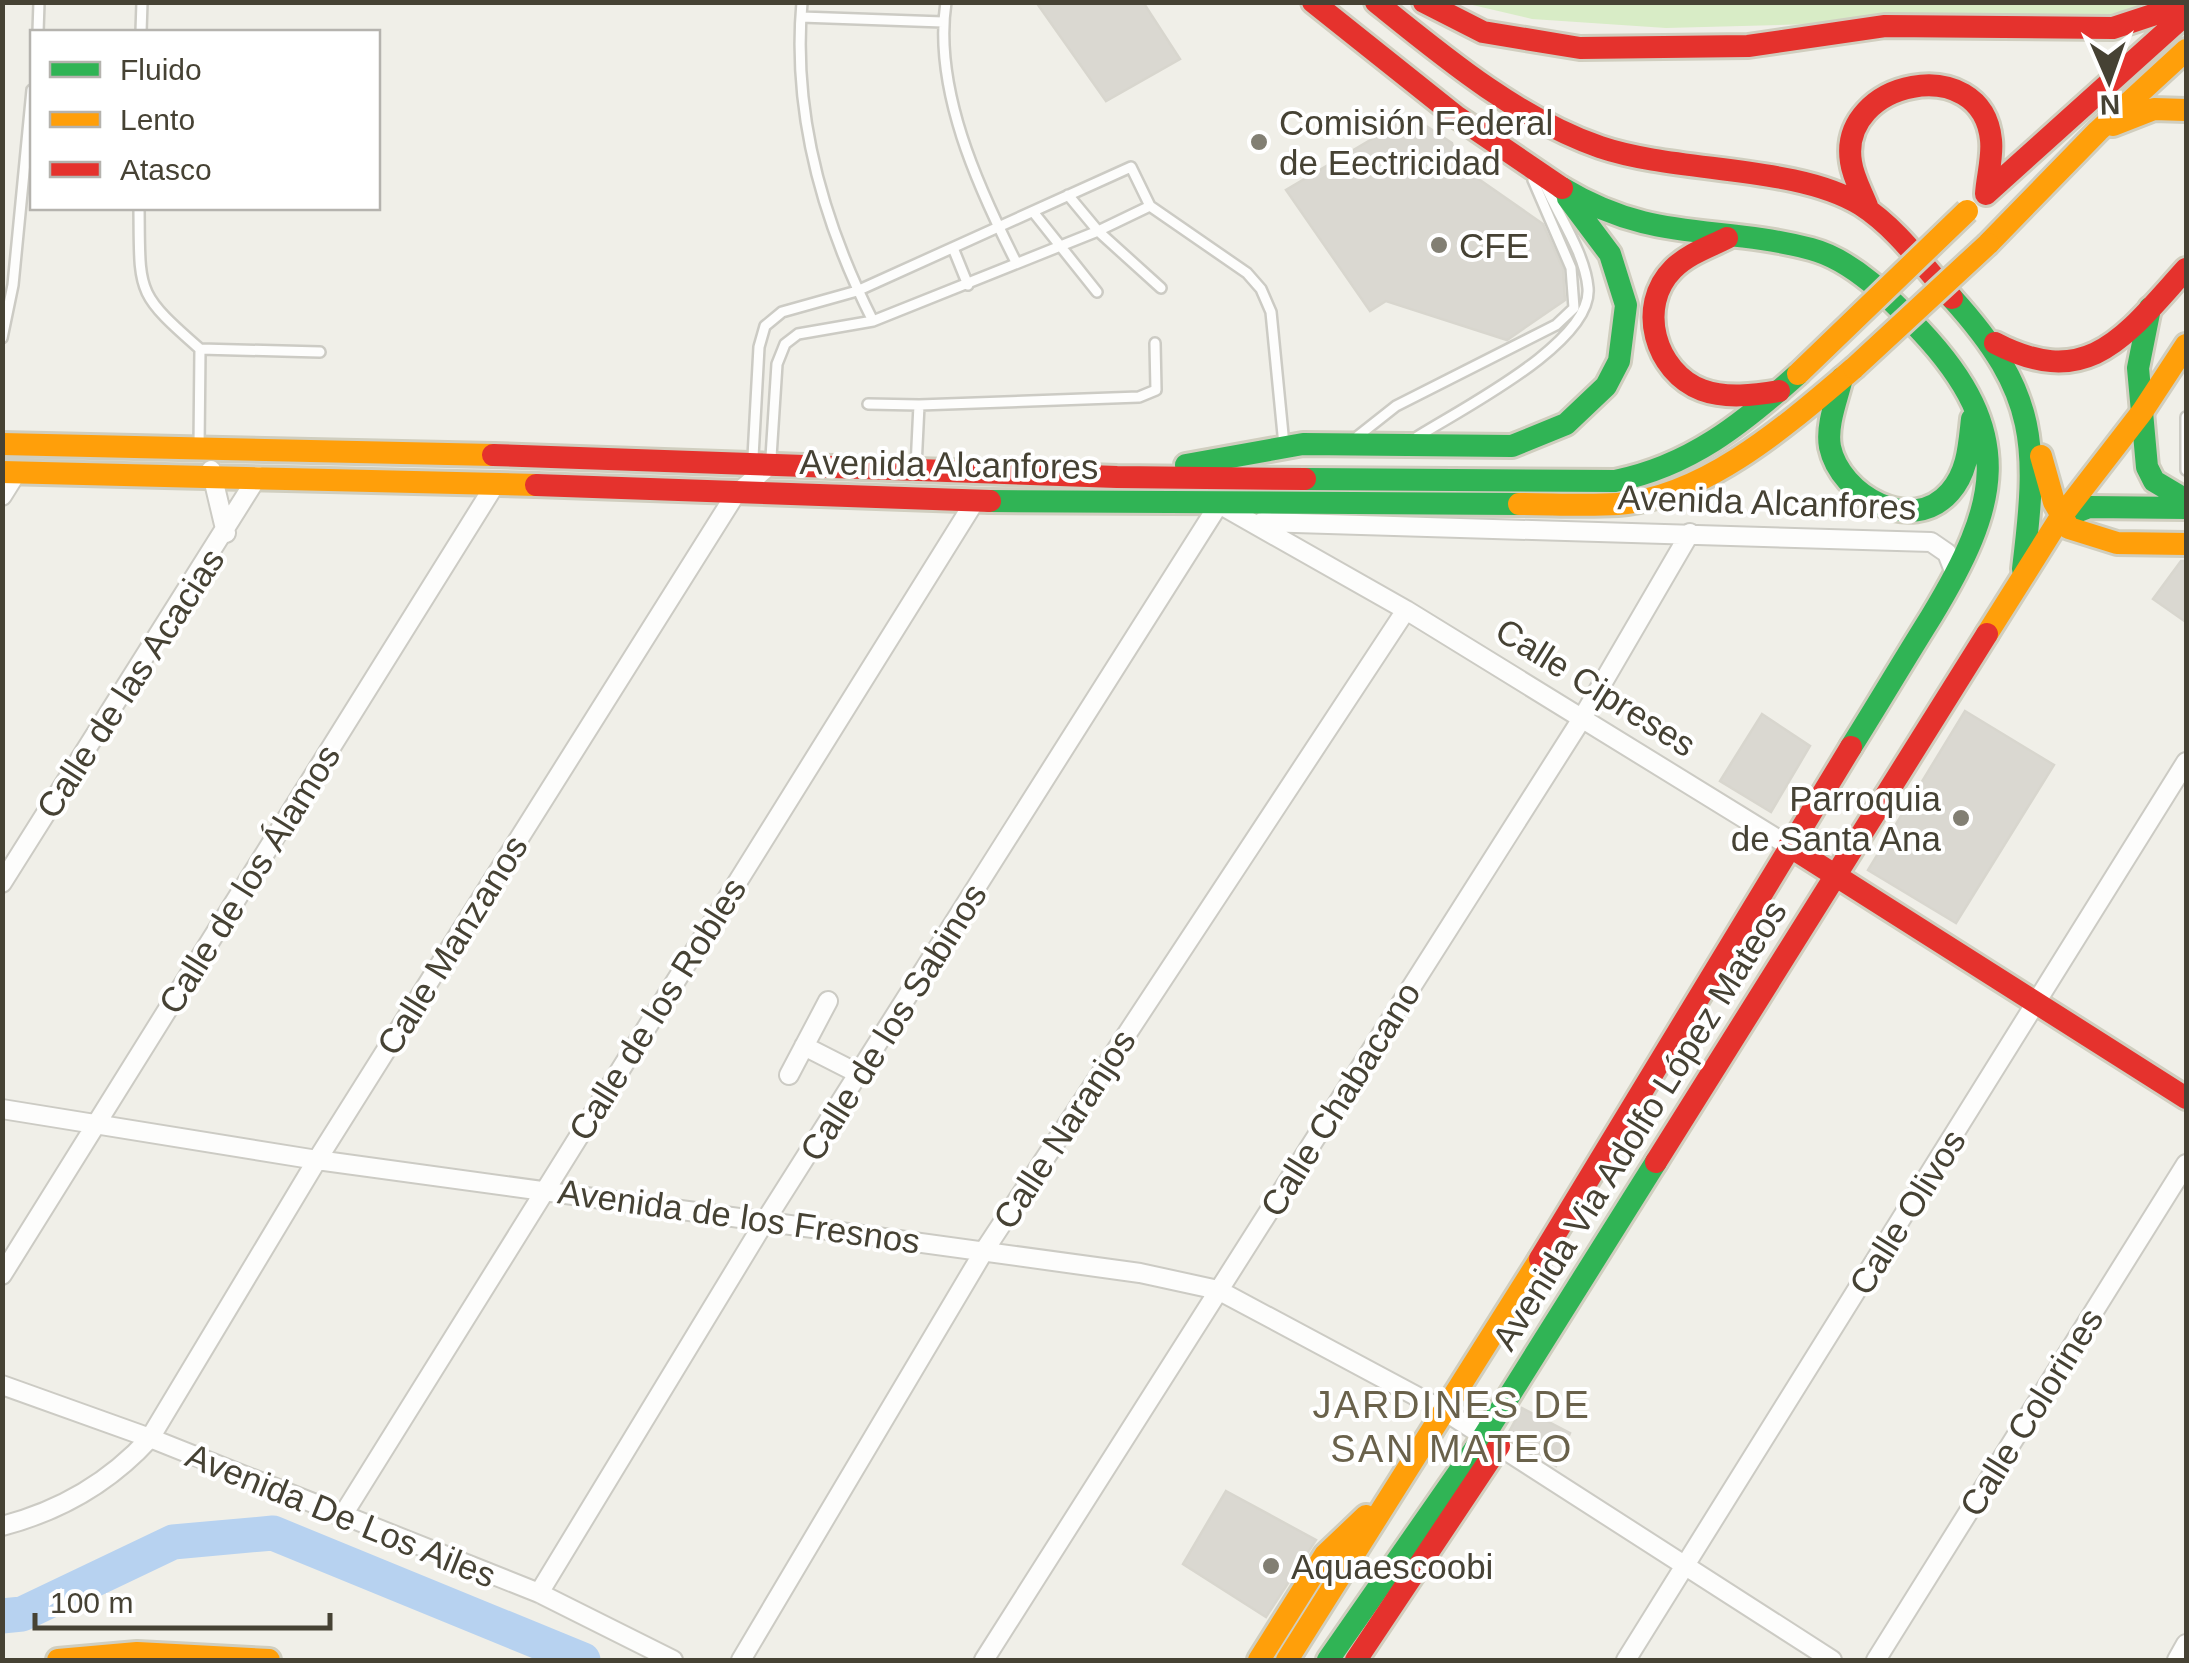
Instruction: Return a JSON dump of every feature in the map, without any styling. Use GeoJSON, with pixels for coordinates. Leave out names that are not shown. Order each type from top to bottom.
{"type":"FeatureCollection","features":[{"type":"Feature","properties":{"kind":"main road","name":"Avenida Via Adolfo López Mateos"},"geometry":{"type":"LineString","coordinates":[[1286,1660],[1446,1412],[1956,576],[1984,518],[1986,492],[1985,452],[1973,398],[1954,364],[1926,333],[1848,264],[1814,250],[1636,224],[1542,176],[1312,2]]}},
{"type":"Feature","properties":{"kind":"main road","name":"Avenida Via Adolfo López Mateos"},"geometry":{"type":"LineString","coordinates":[[1332,1653],[1492,1441],[1591,1267],[2021,579],[2034,435],[2020,390],[1990,340],[1867,206],[1805,186],[1655,163],[1596,146],[1539,117],[1376,2]]}},
{"type":"Feature","properties":{"kind":"main road"},"geometry":{"type":"LineString","coordinates":[[1424,2],[1483,32],[1580,48],[1748,46],[1885,26],[2113,28],[2186,4]]}},
{"type":"Feature","properties":{"kind":"main road","name":"Avenida Alcanfores"},"geometry":{"type":"LineString","coordinates":[[2,444],[762,463],[1117,477],[1615,482],[1654,476],[1692,460],[1779,392],[1967,211],[2186,14]]}},
{"type":"Feature","properties":{"kind":"main road","name":"Avenida Alcanfores"},"geometry":{"type":"LineString","coordinates":[[10,472],[496,483],[735,495],[975,501],[1620,504],[1664,496],[1702,480],[1848,373],[1988,244],[2098,131],[2186,50]]}},
{"type":"Feature","properties":{"kind":"main road"},"geometry":{"type":"LineString","coordinates":[[1867,206],[1856,189],[1849,154],[1857,124],[1871,102],[1895,87],[1924,80],[1950,85],[1982,111],[1993,134],[1995,159],[1986,194]]}},
{"type":"Feature","properties":{"kind":"main road"},"geometry":{"type":"LineString","coordinates":[[2098,131],[2154,108],[2186,110]]}},
{"type":"Feature","properties":{"kind":"main road"},"geometry":{"type":"LineString","coordinates":[[1117,477],[1284,448],[1348,444],[1484,448],[1536,442],[1584,416],[1606,387],[1625,322],[1620,274],[1602,238],[1542,176]]}},
{"type":"Feature","properties":{"kind":"main road"},"geometry":{"type":"LineString","coordinates":[[1728,238],[1670,272],[1657,294],[1652,318],[1656,342],[1675,372],[1698,389],[1719,395],[1779,392]]}},
{"type":"Feature","properties":{"kind":"main road"},"geometry":{"type":"LineString","coordinates":[[1990,340],[2034,364],[2074,364],[2107,348],[2186,269]]}},
{"type":"Feature","properties":{"kind":"main road"},"geometry":{"type":"LineString","coordinates":[[2150,306],[2139,357],[2147,467],[2154,480],[2186,504]]}},
{"type":"Feature","properties":{"kind":"main road"},"geometry":{"type":"LineString","coordinates":[[2021,579],[2060,518],[2184,352]]}},
{"type":"Feature","properties":{"kind":"main road"},"geometry":{"type":"LineString","coordinates":[[1848,373],[1830,444],[1837,468],[1856,492],[1880,508],[1904,512],[1928,507],[1950,491],[1962,473],[1973,398]]}},
{"type":"Feature","properties":{"kind":"main road"},"geometry":{"type":"LineString","coordinates":[[2034,435],[2060,518],[2072,530],[2095,539],[2186,544]]}},
{"type":"Feature","properties":{"kind":"main road"},"geometry":{"type":"LineString","coordinates":[[2060,518],[2089,507],[2186,504]]}},
{"type":"Feature","properties":{"kind":"main road","name":"Calle Cipreses"},"geometry":{"type":"LineString","coordinates":[[1789,846],[2186,1098]]}},
{"type":"Feature","properties":{"kind":"main road"},"geometry":{"type":"LineString","coordinates":[[1356,1660],[1492,1441]]}},
{"type":"Feature","properties":{"kind":"main road"},"geometry":{"type":"LineString","coordinates":[[1259,1660],[1325,1555],[1396,1488]]}},
{"type":"Feature","properties":{"kind":"main road"},"geometry":{"type":"LineString","coordinates":[[58,1660],[258,1659]]}},
{"type":"Feature","properties":{"kind":"street","name":"Calle de las Acacias"},"geometry":{"type":"LineString","coordinates":[[205,450],[226,533]]}},
{"type":"Feature","properties":{"kind":"street","name":"Calle Manzanos"},"geometry":{"type":"LineString","coordinates":[[2,1526],[95,1488],[122,1469],[150,1438],[318,1160],[735,495],[762,463]]}},
{"type":"Feature","properties":{"kind":"street"},"geometry":{"type":"LineString","coordinates":[[2,496],[10,472]]}},
{"type":"Feature","properties":{"kind":"street","name":"Calle de las Acacias"},"geometry":{"type":"LineString","coordinates":[[2,884],[226,533],[258,476]]}},
{"type":"Feature","properties":{"kind":"street","name":"Calle de los Álamos"},"geometry":{"type":"LineString","coordinates":[[2,1275],[496,483]]}},
{"type":"Feature","properties":{"kind":"street","name":"Calle de los Robles"},"geometry":{"type":"LineString","coordinates":[[342,1518],[975,501]]}},
{"type":"Feature","properties":{"kind":"street","name":"Calle Cipreses"},"geometry":{"type":"LineString","coordinates":[[1218,504],[1406,610],[1789,846]]}},
{"type":"Feature","properties":{"kind":"street","name":"Calle de los Sabinos"},"geometry":{"type":"LineString","coordinates":[[539,1594],[766,1221],[1218,504]]}},
{"type":"Feature","properties":{"kind":"street","name":"Avenida Alcanfores"},"geometry":{"type":"LineString","coordinates":[[1256,522],[1931,542],[1947,553],[1956,576]]}},
{"type":"Feature","properties":{"kind":"street","name":"Calle Chabacano"},"geometry":{"type":"LineString","coordinates":[[984,1660],[1581,720],[1690,533]]}},
{"type":"Feature","properties":{"kind":"street","name":"Calle Naranjos"},"geometry":{"type":"LineString","coordinates":[[741,1660],[984,1251],[1406,610]]}},
{"type":"Feature","properties":{"kind":"street","name":"Calle Olivos"},"geometry":{"type":"LineString","coordinates":[[1626,1660],[2186,762]]}},
{"type":"Feature","properties":{"kind":"street"},"geometry":{"type":"LineString","coordinates":[[789,1074],[828,1000]]}},
{"type":"Feature","properties":{"kind":"street"},"geometry":{"type":"LineString","coordinates":[[804,1046],[861,1075]]}},
{"type":"Feature","properties":{"kind":"street","name":"Avenida de los Fresnos"},"geometry":{"type":"LineString","coordinates":[[2,1109],[318,1160],[544,1188],[1140,1273],[1218,1290],[1446,1412],[1492,1441]]}},
{"type":"Feature","properties":{"kind":"street","name":"Calle Colorines"},"geometry":{"type":"LineString","coordinates":[[1876,1660],[2186,1164]]}},
{"type":"Feature","properties":{"kind":"street","name":"Avenida De Los Ailes"},"geometry":{"type":"LineString","coordinates":[[2,1385],[150,1438],[539,1594],[673,1660]]}},
{"type":"Feature","properties":{"kind":"street"},"geometry":{"type":"LineString","coordinates":[[1492,1441],[1832,1660]]}},
{"type":"Feature","properties":{"kind":"street"},"geometry":{"type":"LineString","coordinates":[[2176,1660],[2186,1644]]}},
{"type":"Feature","properties":{"kind":"lane"},"geometry":{"type":"LineString","coordinates":[[38,30],[39,2]]}},
{"type":"Feature","properties":{"kind":"lane"},"geometry":{"type":"LineString","coordinates":[[141,30],[142,2]]}},
{"type":"Feature","properties":{"kind":"lane"},"geometry":{"type":"LineString","coordinates":[[802,2],[800,104],[817,176],[858,291],[873,321]]}},
{"type":"Feature","properties":{"kind":"lane"},"geometry":{"type":"LineString","coordinates":[[946,2],[943,22],[949,83],[998,227],[1016,262]]}},
{"type":"Feature","properties":{"kind":"lane"},"geometry":{"type":"LineString","coordinates":[[800,17],[943,22]]}},
{"type":"Feature","properties":{"kind":"lane"},"geometry":{"type":"LineString","coordinates":[[2,338],[30,119]]}},
{"type":"Feature","properties":{"kind":"lane"},"geometry":{"type":"LineString","coordinates":[[762,463],[757,376],[765,326],[782,312],[858,291],[1131,167],[1150,206],[1247,273],[1262,289],[1271,312],[1284,448]]}},
{"type":"Feature","properties":{"kind":"lane"},"geometry":{"type":"LineString","coordinates":[[1348,444],[1396,406],[1556,325],[1574,308],[1571,268],[1542,176]]}},
{"type":"Feature","properties":{"kind":"lane"},"geometry":{"type":"LineString","coordinates":[[1404,446],[1555,348],[1582,315],[1588,291],[1583,266],[1542,176]]}},
{"type":"Feature","properties":{"kind":"lane"},"geometry":{"type":"LineString","coordinates":[[1068,195],[1098,232],[1161,288]]}},
{"type":"Feature","properties":{"kind":"lane"},"geometry":{"type":"LineString","coordinates":[[762,463],[776,377],[786,344],[798,334],[873,321],[1098,232],[1150,206]]}},
{"type":"Feature","properties":{"kind":"lane"},"geometry":{"type":"LineString","coordinates":[[139,210],[140,278],[152,307],[200,350],[320,352]]}},
{"type":"Feature","properties":{"kind":"lane"},"geometry":{"type":"LineString","coordinates":[[1034,213],[1057,248],[1096,292]]}},
{"type":"Feature","properties":{"kind":"lane"},"geometry":{"type":"LineString","coordinates":[[953,248],[968,285]]}},
{"type":"Feature","properties":{"kind":"lane"},"geometry":{"type":"LineString","coordinates":[[868,404],[1140,398],[1156,390],[1159,383],[1155,344]]}},
{"type":"Feature","properties":{"kind":"lane"},"geometry":{"type":"LineString","coordinates":[[200,350],[205,450]]}},
{"type":"Feature","properties":{"kind":"lane"},"geometry":{"type":"LineString","coordinates":[[757,376],[776,377]]}},
{"type":"Feature","properties":{"kind":"lane"},"geometry":{"type":"LineString","coordinates":[[916,470],[920,405]]}},
{"type":"Feature","properties":{"kind":"lane"},"geometry":{"type":"LineString","coordinates":[[2186,417],[2186,470]]}},
{"type":"Feature","properties":{"kind":"green space"},"geometry":{"type":"Polygon","coordinates":[[[1464,3],[2150,3],[2105,16],[1666,28],[1532,19],[1464,3]]]}},
{"type":"Feature","properties":{"kind":"building"},"geometry":{"type":"Polygon","coordinates":[[[1036,2],[1143,2],[1180,59],[1106,101],[1036,2]]]}},
{"type":"Feature","properties":{"kind":"building","name":"CFE"},"geometry":{"type":"Polygon","coordinates":[[[1411,116],[1452,143],[1457,164],[1543,224],[1563,269],[1565,300],[1507,340],[1386,301],[1370,311],[1286,190],[1411,116]]]}},
{"type":"Feature","properties":{"kind":"building"},"geometry":{"type":"Polygon","coordinates":[[[2181,561],[2186,561],[2186,622],[2153,599],[2181,561]]]}},
{"type":"Feature","properties":{"kind":"building","name":"Parroquia de Santa Ana"},"geometry":{"type":"Polygon","coordinates":[[[1965,711],[2054,765],[1956,923],[1868,870],[1965,711]]]}},
{"type":"Feature","properties":{"kind":"building"},"geometry":{"type":"Polygon","coordinates":[[[1762,714],[1810,746],[1771,812],[1720,781],[1762,714]]]}},
{"type":"Feature","properties":{"kind":"building"},"geometry":{"type":"Polygon","coordinates":[[[1522,1408],[1570,1433],[1556,1466],[1516,1442],[1509,1432],[1522,1408]]]}},
{"type":"Feature","properties":{"kind":"building","name":"Aquaescoobi"},"geometry":{"type":"Polygon","coordinates":[[[1226,1491],[1316,1540],[1266,1617],[1183,1564],[1226,1491]]]}},
{"type":"Feature","properties":{"kind":"waterway"},"geometry":{"type":"LineString","coordinates":[[2,1616],[22,1614],[173,1542],[273,1533],[583,1660]]}},
{"type":"Feature","properties":{"kind":"traffic: fast"},"geometry":{"type":"LineString","coordinates":[[1562,188],[1627,218],[1777,241],[1827,254],[1856,271],[1920,330],[1973,403],[1984,437],[1988,470],[1972,540],[1931,617],[1851,747]]}},
{"type":"Feature","properties":{"kind":"traffic: fast"},"geometry":{"type":"LineString","coordinates":[[1186,465],[1303,444],[1512,446],[1566,424],[1606,386],[1619,361],[1626,305],[1610,254],[1568,198]]}},
{"type":"Feature","properties":{"kind":"traffic: fast"},"geometry":{"type":"LineString","coordinates":[[1952,298],[2002,364],[2026,423],[2030,488],[2023,569]]}},
{"type":"Feature","properties":{"kind":"traffic: fast"},"geometry":{"type":"LineString","coordinates":[[2150,308],[2138,368],[2147,467],[2154,481],[2186,500]]}},
{"type":"Feature","properties":{"kind":"traffic: fast"},"geometry":{"type":"LineString","coordinates":[[1305,479],[1615,481],[1667,465],[1714,441],[1798,374]]}},
{"type":"Feature","properties":{"kind":"traffic: fast"},"geometry":{"type":"LineString","coordinates":[[1842,378],[1829,439],[1836,465],[1862,494],[1898,510],[1934,505],[1950,492],[1964,467],[1972,419]]}},
{"type":"Feature","properties":{"kind":"traffic: fast"},"geometry":{"type":"LineString","coordinates":[[990,501],[1519,504]]}},
{"type":"Feature","properties":{"kind":"traffic: fast"},"geometry":{"type":"LineString","coordinates":[[2061,518],[2089,507],[2186,508]]}},
{"type":"Feature","properties":{"kind":"traffic: fast"},"geometry":{"type":"LineString","coordinates":[[1328,1660],[1484,1436],[1656,1162]]}},
{"type":"Feature","properties":{"kind":"traffic: slow"},"geometry":{"type":"LineString","coordinates":[[1988,244],[2098,131],[2186,50]]}},
{"type":"Feature","properties":{"kind":"traffic: slow"},"geometry":{"type":"LineString","coordinates":[[2113,125],[2154,109],[2186,110]]}},
{"type":"Feature","properties":{"kind":"traffic: slow"},"geometry":{"type":"LineString","coordinates":[[1798,374],[1967,211]]}},
{"type":"Feature","properties":{"kind":"traffic: slow"},"geometry":{"type":"LineString","coordinates":[[1854,368],[1988,244]]}},
{"type":"Feature","properties":{"kind":"traffic: slow"},"geometry":{"type":"LineString","coordinates":[[1987,634],[2060,518],[2142,412],[2186,345]]}},
{"type":"Feature","properties":{"kind":"traffic: slow"},"geometry":{"type":"LineString","coordinates":[[1519,504],[1618,504],[1683,488],[1745,454],[1854,368]]}},
{"type":"Feature","properties":{"kind":"traffic: slow"},"geometry":{"type":"LineString","coordinates":[[2,444],[493,455]]}},
{"type":"Feature","properties":{"kind":"traffic: slow"},"geometry":{"type":"LineString","coordinates":[[2041,456],[2054,502],[2069,528],[2117,543],[2186,544]]}},
{"type":"Feature","properties":{"kind":"traffic: slow"},"geometry":{"type":"LineString","coordinates":[[2,472],[536,485]]}},
{"type":"Feature","properties":{"kind":"traffic: slow"},"geometry":{"type":"LineString","coordinates":[[1287,1660],[1540,1259]]}},
{"type":"Feature","properties":{"kind":"traffic: slow"},"geometry":{"type":"LineString","coordinates":[[1259,1660],[1325,1555],[1366,1516]]}},
{"type":"Feature","properties":{"kind":"traffic: slow"},"geometry":{"type":"LineString","coordinates":[[58,1660],[137,1653],[269,1660]]}},
{"type":"Feature","properties":{"kind":"traffic: jam"},"geometry":{"type":"LineString","coordinates":[[1313,2],[1456,116],[1562,188]]}},
{"type":"Feature","properties":{"kind":"traffic: jam"},"geometry":{"type":"LineString","coordinates":[[1376,2],[1482,84],[1569,135],[1630,155],[1804,183],[1861,205],[1898,236],[1952,298]]}},
{"type":"Feature","properties":{"kind":"traffic: jam"},"geometry":{"type":"LineString","coordinates":[[1424,2],[1483,32],[1580,48],[1748,46],[1885,26],[2113,28],[2186,4]]}},
{"type":"Feature","properties":{"kind":"traffic: jam"},"geometry":{"type":"LineString","coordinates":[[1987,193],[2186,14]]}},
{"type":"Feature","properties":{"kind":"traffic: jam"},"geometry":{"type":"LineString","coordinates":[[1867,206],[1852,168],[1853,134],[1866,111],[1887,96],[1913,87],[1939,86],[1964,94],[1982,112],[1991,140],[1986,194]]}},
{"type":"Feature","properties":{"kind":"traffic: jam"},"geometry":{"type":"LineString","coordinates":[[1727,238],[1685,259],[1662,284],[1655,301],[1656,337],[1672,369],[1702,390],[1731,395],[1779,391]]}},
{"type":"Feature","properties":{"kind":"traffic: jam"},"geometry":{"type":"LineString","coordinates":[[1995,343],[2028,357],[2081,359],[2124,334],[2186,269]]}},
{"type":"Feature","properties":{"kind":"traffic: jam"},"geometry":{"type":"LineString","coordinates":[[493,455],[1117,477],[1305,479]]}},
{"type":"Feature","properties":{"kind":"traffic: jam"},"geometry":{"type":"LineString","coordinates":[[536,485],[990,501]]}},
{"type":"Feature","properties":{"kind":"traffic: jam"},"geometry":{"type":"LineString","coordinates":[[1656,1162],[1987,634]]}},
{"type":"Feature","properties":{"kind":"traffic: jam"},"geometry":{"type":"LineString","coordinates":[[1540,1259],[1851,747]]}},
{"type":"Feature","properties":{"kind":"traffic: jam"},"geometry":{"type":"LineString","coordinates":[[1789,846],[2186,1098]]}},
{"type":"Feature","properties":{"kind":"traffic: jam"},"geometry":{"type":"LineString","coordinates":[[1356,1660],[1499,1446]]}},
{"type":"Feature","properties":{"kind":"place","name":"Comisión Federal de Eectricidad"},"geometry":{"type":"Point","coordinates":[1259,142]}},
{"type":"Feature","properties":{"kind":"place","name":"CFE"},"geometry":{"type":"Point","coordinates":[1439,245]}},
{"type":"Feature","properties":{"kind":"place","name":"Parroquia de Santa Ana"},"geometry":{"type":"Point","coordinates":[1961,818]}},
{"type":"Feature","properties":{"kind":"place","name":"Aquaescoobi"},"geometry":{"type":"Point","coordinates":[1271,1566]}},
{"type":"Feature","properties":{"kind":"district","name":"JARDINES DE SAN MATEO"},"geometry":{"type":"Point","coordinates":[1452,1427]}}]}
